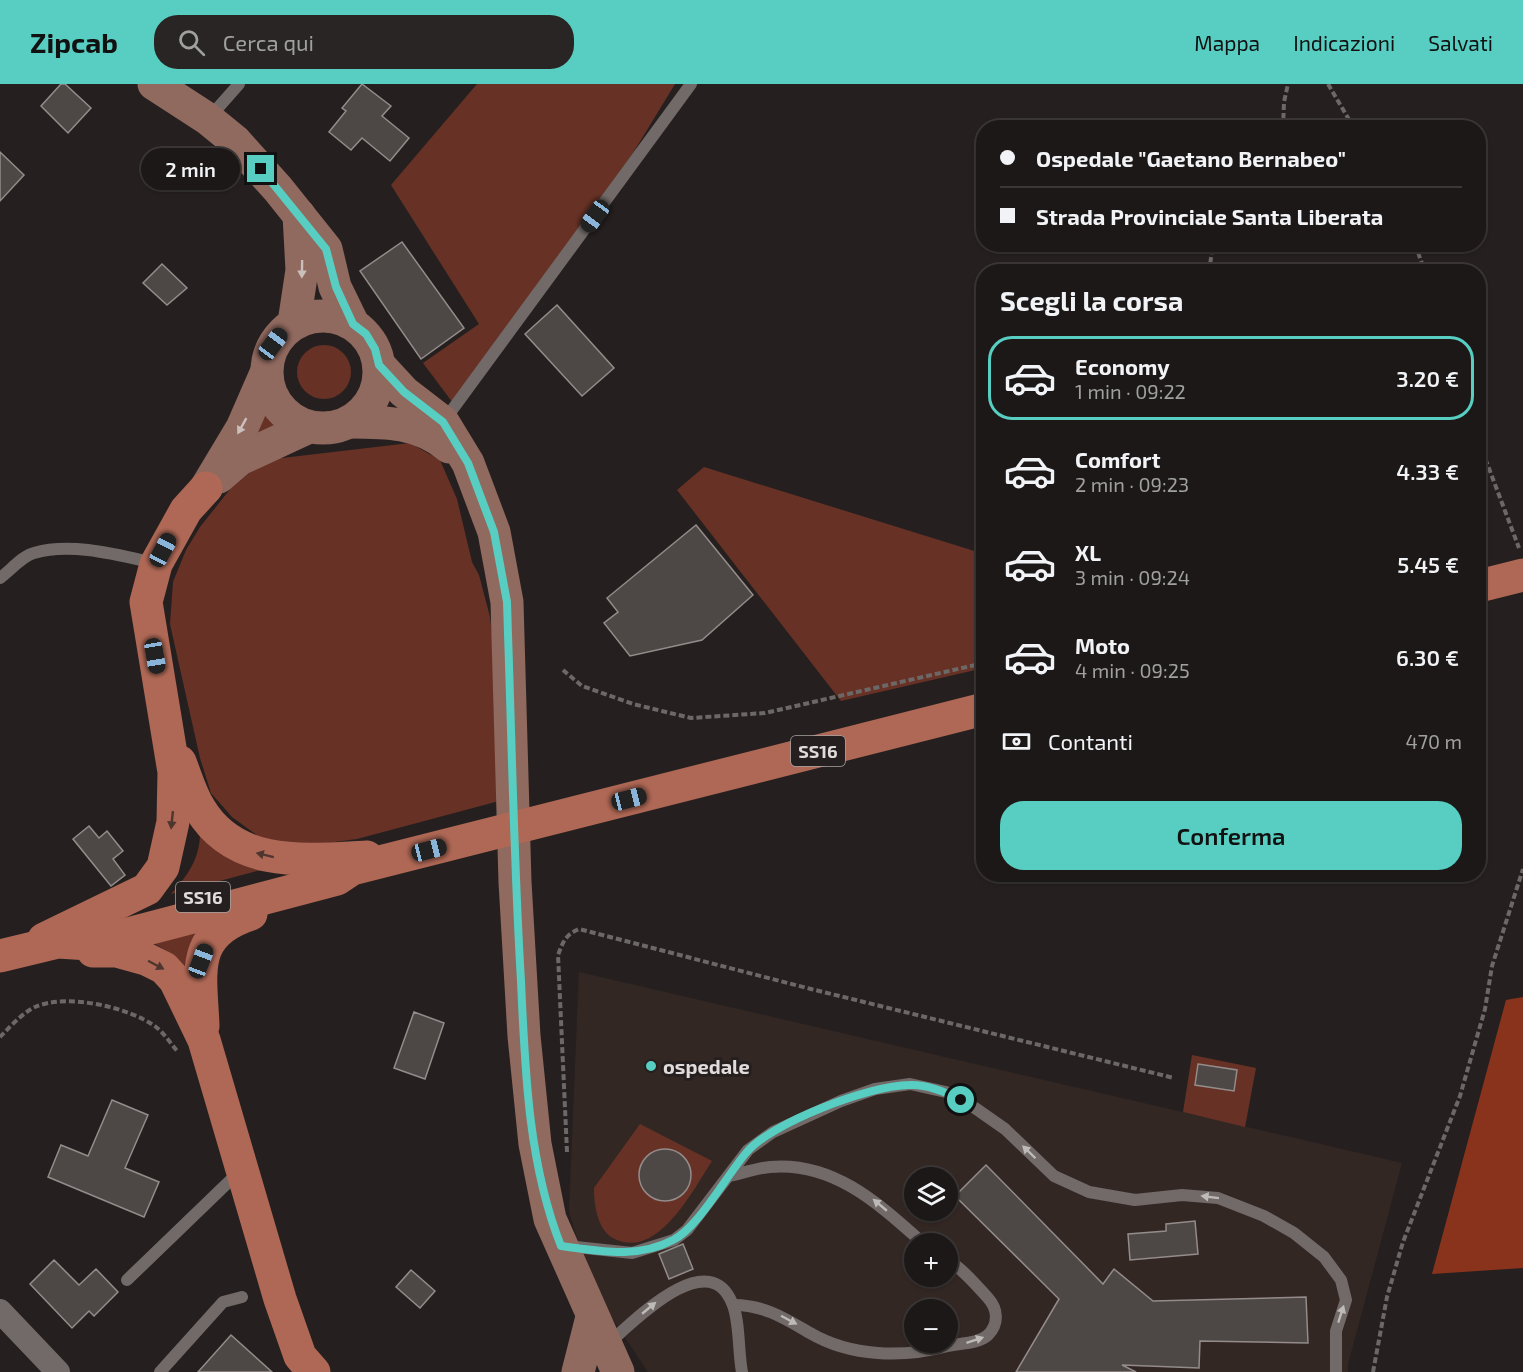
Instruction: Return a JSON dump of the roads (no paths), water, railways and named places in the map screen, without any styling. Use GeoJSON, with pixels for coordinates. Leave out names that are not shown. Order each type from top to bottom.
{"type":"FeatureCollection","features":[{"type":"Feature","properties":{"kind":"main road"},"geometry":{"type":"LineString","coordinates":[[8,954],[126,901],[147,889],[163,867],[173,822],[171,741],[147,614],[148,589],[156,564],[186,510],[206,488]]}},
{"type":"Feature","properties":{"kind":"main road","name":"SS16"},"geometry":{"type":"LineString","coordinates":[[8,954],[58,942],[90,944],[337,879],[352,868],[976,711]]}},
{"type":"Feature","properties":{"kind":"main road"},"geometry":{"type":"LineString","coordinates":[[171,741],[200,809],[219,833],[242,848],[295,860],[407,855]]}},
{"type":"Feature","properties":{"kind":"main road"},"geometry":{"type":"LineString","coordinates":[[193,1051],[201,961],[205,948],[223,927],[236,919],[345,885],[407,855]]}},
{"type":"Feature","properties":{"kind":"main road"},"geometry":{"type":"LineString","coordinates":[[8,954],[117,951],[164,968],[175,980],[193,1051],[241,1170],[300,1356],[314,1372]]}},
{"type":"Feature","properties":{"kind":"street"},"geometry":{"type":"LineString","coordinates":[[154,84],[208,119],[235,141],[299,215],[326,249],[336,287],[353,324]]}},
{"type":"Feature","properties":{"kind":"street"},"geometry":{"type":"LineString","coordinates":[[294,323],[302,270],[299,215]]}},
{"type":"Feature","properties":{"kind":"street"},"geometry":{"type":"LineString","coordinates":[[206,488],[242,428],[266,373],[273,344],[294,323],[324,315],[339,317],[366,334],[375,349],[379,365],[379,382],[373,398],[363,412],[349,423]]}},
{"type":"Feature","properties":{"kind":"street"},"geometry":{"type":"LineString","coordinates":[[379,365],[404,392],[443,422],[468,463],[494,532],[507,602],[515,882],[524,1036],[535,1144],[545,1203],[561,1246],[612,1360]]}},
{"type":"Feature","properties":{"kind":"street"},"geometry":{"type":"LineString","coordinates":[[266,373],[270,391],[278,407],[292,419],[309,427]]}},
{"type":"Feature","properties":{"kind":"street"},"geometry":{"type":"LineString","coordinates":[[206,488],[240,459],[309,427],[336,427],[349,423],[391,422],[409,425],[426,431],[468,463]]}},
{"type":"Feature","properties":{"kind":"street"},"geometry":{"type":"LineString","coordinates":[[0,1311],[58,1372]]}},
{"type":"Feature","properties":{"kind":"street"},"geometry":{"type":"LineString","coordinates":[[578,1372],[592,1317]]}},
{"type":"Feature","properties":{"kind":"lane"},"geometry":{"type":"LineString","coordinates":[[208,119],[239,84]]}},
{"type":"Feature","properties":{"kind":"lane"},"geometry":{"type":"LineString","coordinates":[[443,422],[691,84]]}},
{"type":"Feature","properties":{"kind":"lane"},"geometry":{"type":"LineString","coordinates":[[0,578],[32,553],[62,550],[108,553],[156,564]]}},
{"type":"Feature","properties":{"kind":"lane"},"geometry":{"type":"LineString","coordinates":[[561,1246],[632,1253],[674,1240],[687,1230],[748,1150],[773,1132],[875,1089],[910,1084],[946,1092],[975,1108],[1005,1130],[1054,1176],[1089,1192],[1136,1200],[1182,1195],[1218,1198],[1264,1216],[1294,1233],[1324,1257],[1341,1280],[1346,1300],[1336,1331],[1336,1372]]}},
{"type":"Feature","properties":{"kind":"lane"},"geometry":{"type":"LineString","coordinates":[[729,1176],[768,1167],[796,1166],[842,1180],[876,1202],[911,1233]]}},
{"type":"Feature","properties":{"kind":"lane"},"geometry":{"type":"LineString","coordinates":[[127,1280],[241,1170]]}},
{"type":"Feature","properties":{"kind":"lane"},"geometry":{"type":"LineString","coordinates":[[734,1305],[752,1305],[771,1311],[811,1334],[860,1352],[887,1354],[975,1342],[987,1336],[994,1326],[997,1313],[990,1300],[969,1276],[958,1268]]}},
{"type":"Feature","properties":{"kind":"lane"},"geometry":{"type":"LineString","coordinates":[[612,1360],[657,1301],[676,1289],[696,1283],[713,1282],[727,1292],[734,1305],[742,1372]]}},
{"type":"Feature","properties":{"kind":"lane"},"geometry":{"type":"LineString","coordinates":[[160,1372],[223,1302],[242,1297]]}},
{"type":"Feature","properties":{"kind":"place","name":"ospedale"},"geometry":{"type":"Point","coordinates":[651,1066]}}]}
